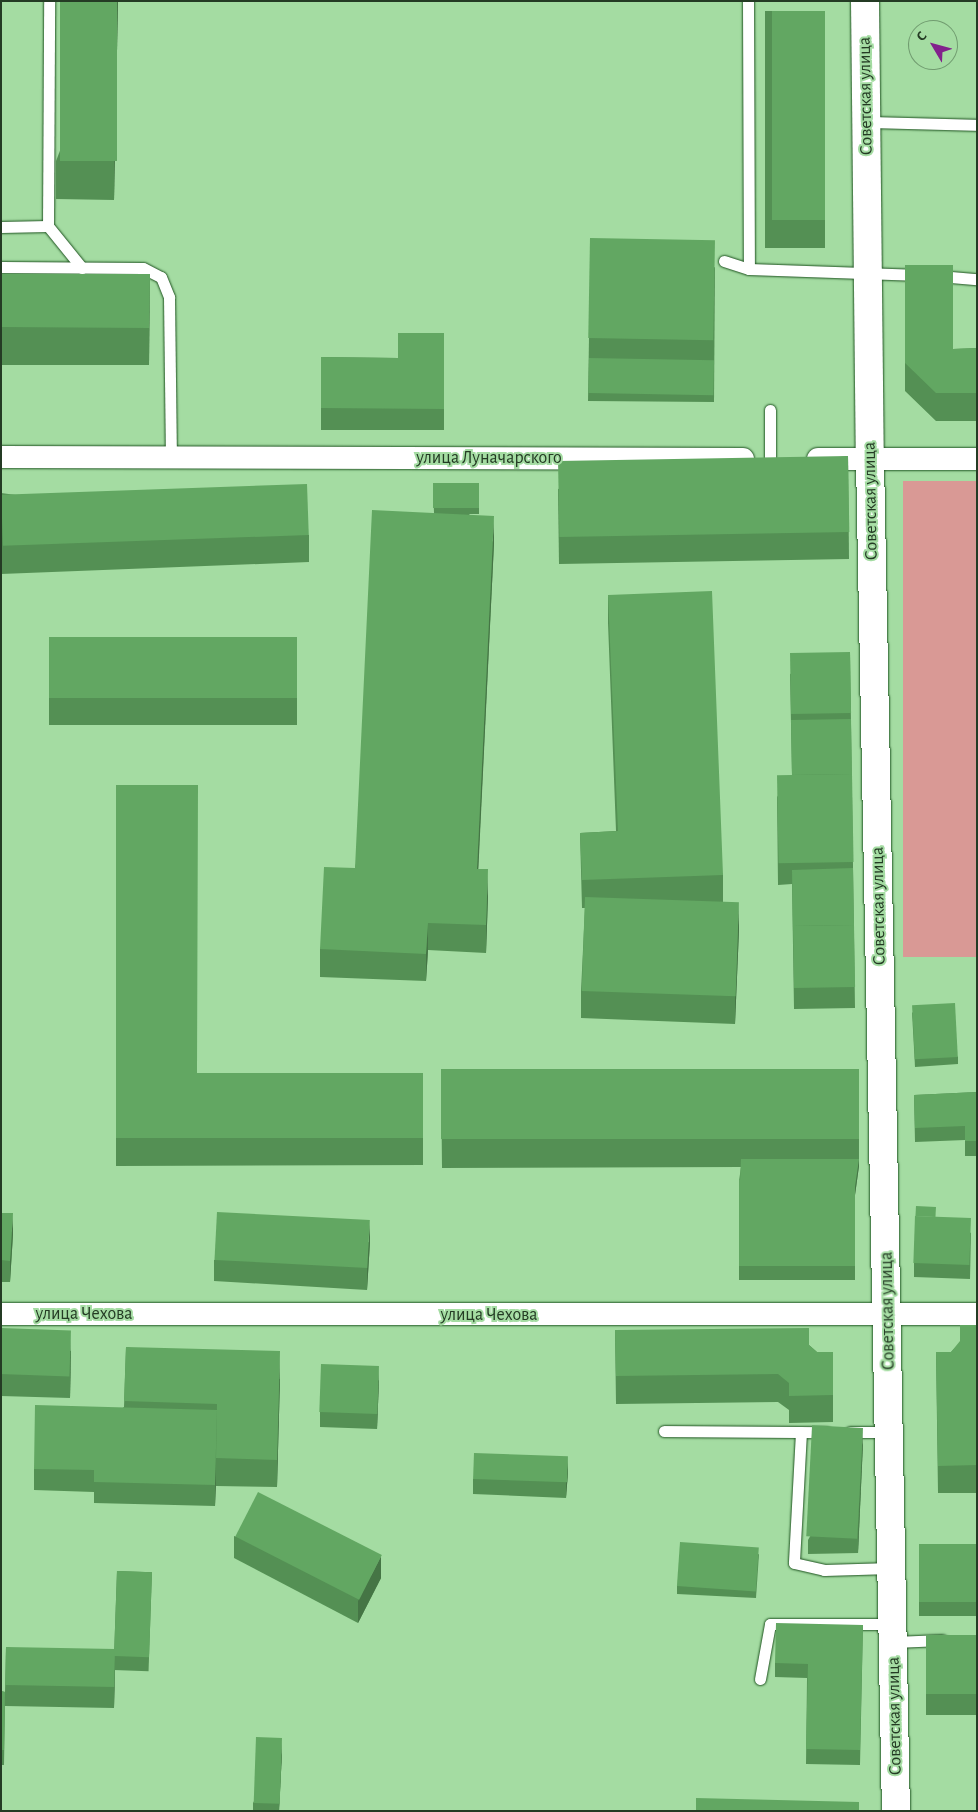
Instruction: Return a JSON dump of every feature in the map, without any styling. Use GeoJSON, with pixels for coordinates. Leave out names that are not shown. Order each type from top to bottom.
{"type":"FeatureCollection","features":[{"type":"Feature","properties":{"kind":"street","name":"Советская улица"},"geometry":{"type":"LineString","coordinates":[[865,1],[870,460],[893,1568],[896,1811]]}},
{"type":"Feature","properties":{"kind":"street","name":"улица Луначарского"},"geometry":{"type":"LineString","coordinates":[[1,457],[977,459]]}},
{"type":"Feature","properties":{"kind":"street","name":"улица Чехова"},"geometry":{"type":"LineString","coordinates":[[1,1314],[977,1314]]}},
{"type":"Feature","properties":{"kind":"lane"},"geometry":{"type":"LineString","coordinates":[[49,1],[48,226],[82,268]]}},
{"type":"Feature","properties":{"kind":"lane"},"geometry":{"type":"LineString","coordinates":[[748,1],[749,269]]}},
{"type":"Feature","properties":{"kind":"lane"},"geometry":{"type":"LineString","coordinates":[[866,122],[977,126]]}},
{"type":"Feature","properties":{"kind":"lane"},"geometry":{"type":"LineString","coordinates":[[1,227],[48,226]]}},
{"type":"Feature","properties":{"kind":"lane"},"geometry":{"type":"LineString","coordinates":[[724,260],[749,269],[868,271],[977,279]]}},
{"type":"Feature","properties":{"kind":"lane"},"geometry":{"type":"LineString","coordinates":[[1,267],[143,268],[161,277],[169,297],[171,458]]}},
{"type":"Feature","properties":{"kind":"lane"},"geometry":{"type":"LineString","coordinates":[[770,410],[786,459]]}},
{"type":"Feature","properties":{"kind":"lane"},"geometry":{"type":"LineString","coordinates":[[664,1431],[890,1432]]}},
{"type":"Feature","properties":{"kind":"lane"},"geometry":{"type":"LineString","coordinates":[[801,1432],[794,1563],[824,1570],[893,1568]]}},
{"type":"Feature","properties":{"kind":"lane"},"geometry":{"type":"LineString","coordinates":[[760,1679],[770,1624],[894,1633],[958,1640]]}},
{"type":"Feature","properties":{"kind":"shaded area"},"geometry":{"type":"Polygon","coordinates":[[[903,481],[977,481],[977,957],[903,957],[903,481]]]}},
{"type":"Feature","properties":{"kind":"building"},"geometry":{"type":"Polygon","coordinates":[[[60,1],[117,1],[117,161],[60,161],[60,1]]]}},
{"type":"Feature","properties":{"kind":"building"},"geometry":{"type":"Polygon","coordinates":[[[772,11],[825,11],[825,220],[772,220],[772,11]]]}},
{"type":"Feature","properties":{"kind":"building"},"geometry":{"type":"Polygon","coordinates":[[[590,238],[715,240],[713,340],[588,338],[590,238]]]}},
{"type":"Feature","properties":{"kind":"building"},"geometry":{"type":"Polygon","coordinates":[[[1,241],[2,274],[150,274],[149,328],[1,327],[1,241]]]}},
{"type":"Feature","properties":{"kind":"building"},"geometry":{"type":"Polygon","coordinates":[[[905,265],[953,265],[953,349],[977,348],[977,393],[936,393],[905,363],[905,265]]]}},
{"type":"Feature","properties":{"kind":"building"},"geometry":{"type":"Polygon","coordinates":[[[398,333],[444,333],[444,409],[321,408],[321,357],[398,358],[398,333]]]}},
{"type":"Feature","properties":{"kind":"building"},"geometry":{"type":"Polygon","coordinates":[[[589,358],[714,360],[713,395],[588,393],[589,358]]]}},
{"type":"Feature","properties":{"kind":"building"},"geometry":{"type":"Polygon","coordinates":[[[848,456],[849,532],[559,537],[558,461],[848,456]]]}},
{"type":"Feature","properties":{"kind":"building"},"geometry":{"type":"Polygon","coordinates":[[[433,483],[479,483],[479,508],[433,508],[433,483]]]}},
{"type":"Feature","properties":{"kind":"building"},"geometry":{"type":"Polygon","coordinates":[[[307,484],[309,535],[3,546],[1,495],[307,484]]]}},
{"type":"Feature","properties":{"kind":"building"},"geometry":{"type":"Polygon","coordinates":[[[372,510],[494,516],[477,869],[488,869],[486,925],[428,923],[426,954],[320,949],[324,867],[355,868],[372,510]]]}},
{"type":"Feature","properties":{"kind":"building"},"geometry":{"type":"Polygon","coordinates":[[[712,591],[723,875],[582,880],[580,833],[618,831],[608,595],[712,591]]]}},
{"type":"Feature","properties":{"kind":"building"},"geometry":{"type":"Polygon","coordinates":[[[49,637],[297,637],[297,698],[49,698],[49,637]]]}},
{"type":"Feature","properties":{"kind":"building"},"geometry":{"type":"Polygon","coordinates":[[[850,652],[851,713],[791,714],[790,653],[850,652]]]}},
{"type":"Feature","properties":{"kind":"building"},"geometry":{"type":"Polygon","coordinates":[[[851,719],[852,774],[792,775],[791,720],[851,719]]]}},
{"type":"Feature","properties":{"kind":"building"},"geometry":{"type":"Polygon","coordinates":[[[852,774],[854,862],[779,863],[777,775],[852,774]]]}},
{"type":"Feature","properties":{"kind":"building"},"geometry":{"type":"Polygon","coordinates":[[[116,785],[198,785],[197,1073],[423,1073],[423,1138],[116,1138],[116,785]]]}},
{"type":"Feature","properties":{"kind":"building"},"geometry":{"type":"Polygon","coordinates":[[[853,868],[854,925],[793,926],[793,933],[792,870],[853,868]]]}},
{"type":"Feature","properties":{"kind":"building"},"geometry":{"type":"Polygon","coordinates":[[[585,897],[739,902],[736,996],[582,991],[585,897]]]}},
{"type":"Feature","properties":{"kind":"building"},"geometry":{"type":"Polygon","coordinates":[[[854,925],[855,987],[794,988],[793,926],[854,925]]]}},
{"type":"Feature","properties":{"kind":"building"},"geometry":{"type":"Polygon","coordinates":[[[955,1003],[958,1057],[915,1059],[912,1005],[955,1003]]]}},
{"type":"Feature","properties":{"kind":"building"},"geometry":{"type":"Polygon","coordinates":[[[441,1069],[859,1069],[859,1139],[441,1139],[441,1069]]]}},
{"type":"Feature","properties":{"kind":"building"},"geometry":{"type":"Polygon","coordinates":[[[977,1092],[977,1141],[965,1141],[965,1126],[915,1128],[914,1095],[977,1092]]]}},
{"type":"Feature","properties":{"kind":"building"},"geometry":{"type":"Polygon","coordinates":[[[741,1159],[859,1159],[855,1187],[855,1180],[740,1181],[741,1159]]]}},
{"type":"Feature","properties":{"kind":"building"},"geometry":{"type":"Polygon","coordinates":[[[739,1180],[855,1180],[855,1266],[739,1266],[739,1180]]]}},
{"type":"Feature","properties":{"kind":"building"},"geometry":{"type":"Polygon","coordinates":[[[916,1206],[936,1207],[935,1217],[915,1216],[916,1206]]]}},
{"type":"Feature","properties":{"kind":"building"},"geometry":{"type":"Polygon","coordinates":[[[217,1212],[370,1220],[367,1268],[214,1260],[217,1212]]]}},
{"type":"Feature","properties":{"kind":"building"},"geometry":{"type":"Polygon","coordinates":[[[1,1213],[13,1213],[10,1261],[1,1260],[1,1213]]]}},
{"type":"Feature","properties":{"kind":"building"},"geometry":{"type":"Polygon","coordinates":[[[915,1216],[971,1218],[969,1265],[913,1263],[915,1216]]]}},
{"type":"Feature","properties":{"kind":"building"},"geometry":{"type":"Polygon","coordinates":[[[960,1325],[977,1325],[977,1465],[938,1466],[936,1352],[951,1352],[960,1341],[960,1325]]]}},
{"type":"Feature","properties":{"kind":"building"},"geometry":{"type":"Polygon","coordinates":[[[1,1328],[71,1330],[69,1376],[1,1374],[1,1328]]]}},
{"type":"Feature","properties":{"kind":"building"},"geometry":{"type":"Polygon","coordinates":[[[809,1328],[809,1345],[817,1352],[833,1352],[833,1395],[789,1396],[789,1383],[778,1374],[616,1376],[615,1330],[809,1328]]]}},
{"type":"Feature","properties":{"kind":"building"},"geometry":{"type":"Polygon","coordinates":[[[126,1347],[280,1351],[277,1460],[216,1458],[217,1404],[124,1401],[126,1347]]]}},
{"type":"Feature","properties":{"kind":"building"},"geometry":{"type":"Polygon","coordinates":[[[321,1364],[379,1366],[377,1414],[319,1412],[321,1364]]]}},
{"type":"Feature","properties":{"kind":"building"},"geometry":{"type":"Polygon","coordinates":[[[35,1405],[217,1410],[215,1485],[94,1482],[94,1470],[34,1469],[35,1405]]]}},
{"type":"Feature","properties":{"kind":"building"},"geometry":{"type":"Polygon","coordinates":[[[812,1425],[863,1428],[857,1539],[806,1536],[812,1425]]]}},
{"type":"Feature","properties":{"kind":"building"},"geometry":{"type":"Polygon","coordinates":[[[474,1453],[568,1456],[567,1482],[473,1479],[474,1453]]]}},
{"type":"Feature","properties":{"kind":"building"},"geometry":{"type":"Polygon","coordinates":[[[258,1492],[382,1555],[359,1600],[235,1537],[258,1492]]]}},
{"type":"Feature","properties":{"kind":"building"},"geometry":{"type":"Polygon","coordinates":[[[680,1542],[759,1548],[756,1591],[677,1586],[680,1542]]]}},
{"type":"Feature","properties":{"kind":"building"},"geometry":{"type":"Polygon","coordinates":[[[919,1544],[977,1544],[977,1602],[919,1602],[919,1544]]]}},
{"type":"Feature","properties":{"kind":"building"},"geometry":{"type":"Polygon","coordinates":[[[117,1571],[152,1572],[149,1657],[114,1656],[117,1571]]]}},
{"type":"Feature","properties":{"kind":"building"},"geometry":{"type":"Polygon","coordinates":[[[776,1623],[863,1625],[860,1750],[806,1749],[808,1664],[775,1663],[776,1623]]]}},
{"type":"Feature","properties":{"kind":"building"},"geometry":{"type":"Polygon","coordinates":[[[926,1635],[977,1635],[977,1694],[926,1694],[926,1635]]]}},
{"type":"Feature","properties":{"kind":"building"},"geometry":{"type":"Polygon","coordinates":[[[6,1647],[115,1649],[114,1687],[5,1685],[6,1647]]]}},
{"type":"Feature","properties":{"kind":"building"},"geometry":{"type":"Polygon","coordinates":[[[1,1691],[5,1692],[4,1750],[1,1750],[1,1691]]]}},
{"type":"Feature","properties":{"kind":"building"},"geometry":{"type":"Polygon","coordinates":[[[256,1737],[282,1738],[280,1804],[254,1803],[256,1737]]]}},
{"type":"Feature","properties":{"kind":"building"},"geometry":{"type":"Polygon","coordinates":[[[696,1798],[859,1802],[859,1811],[696,1811],[696,1798]]]}}]}
